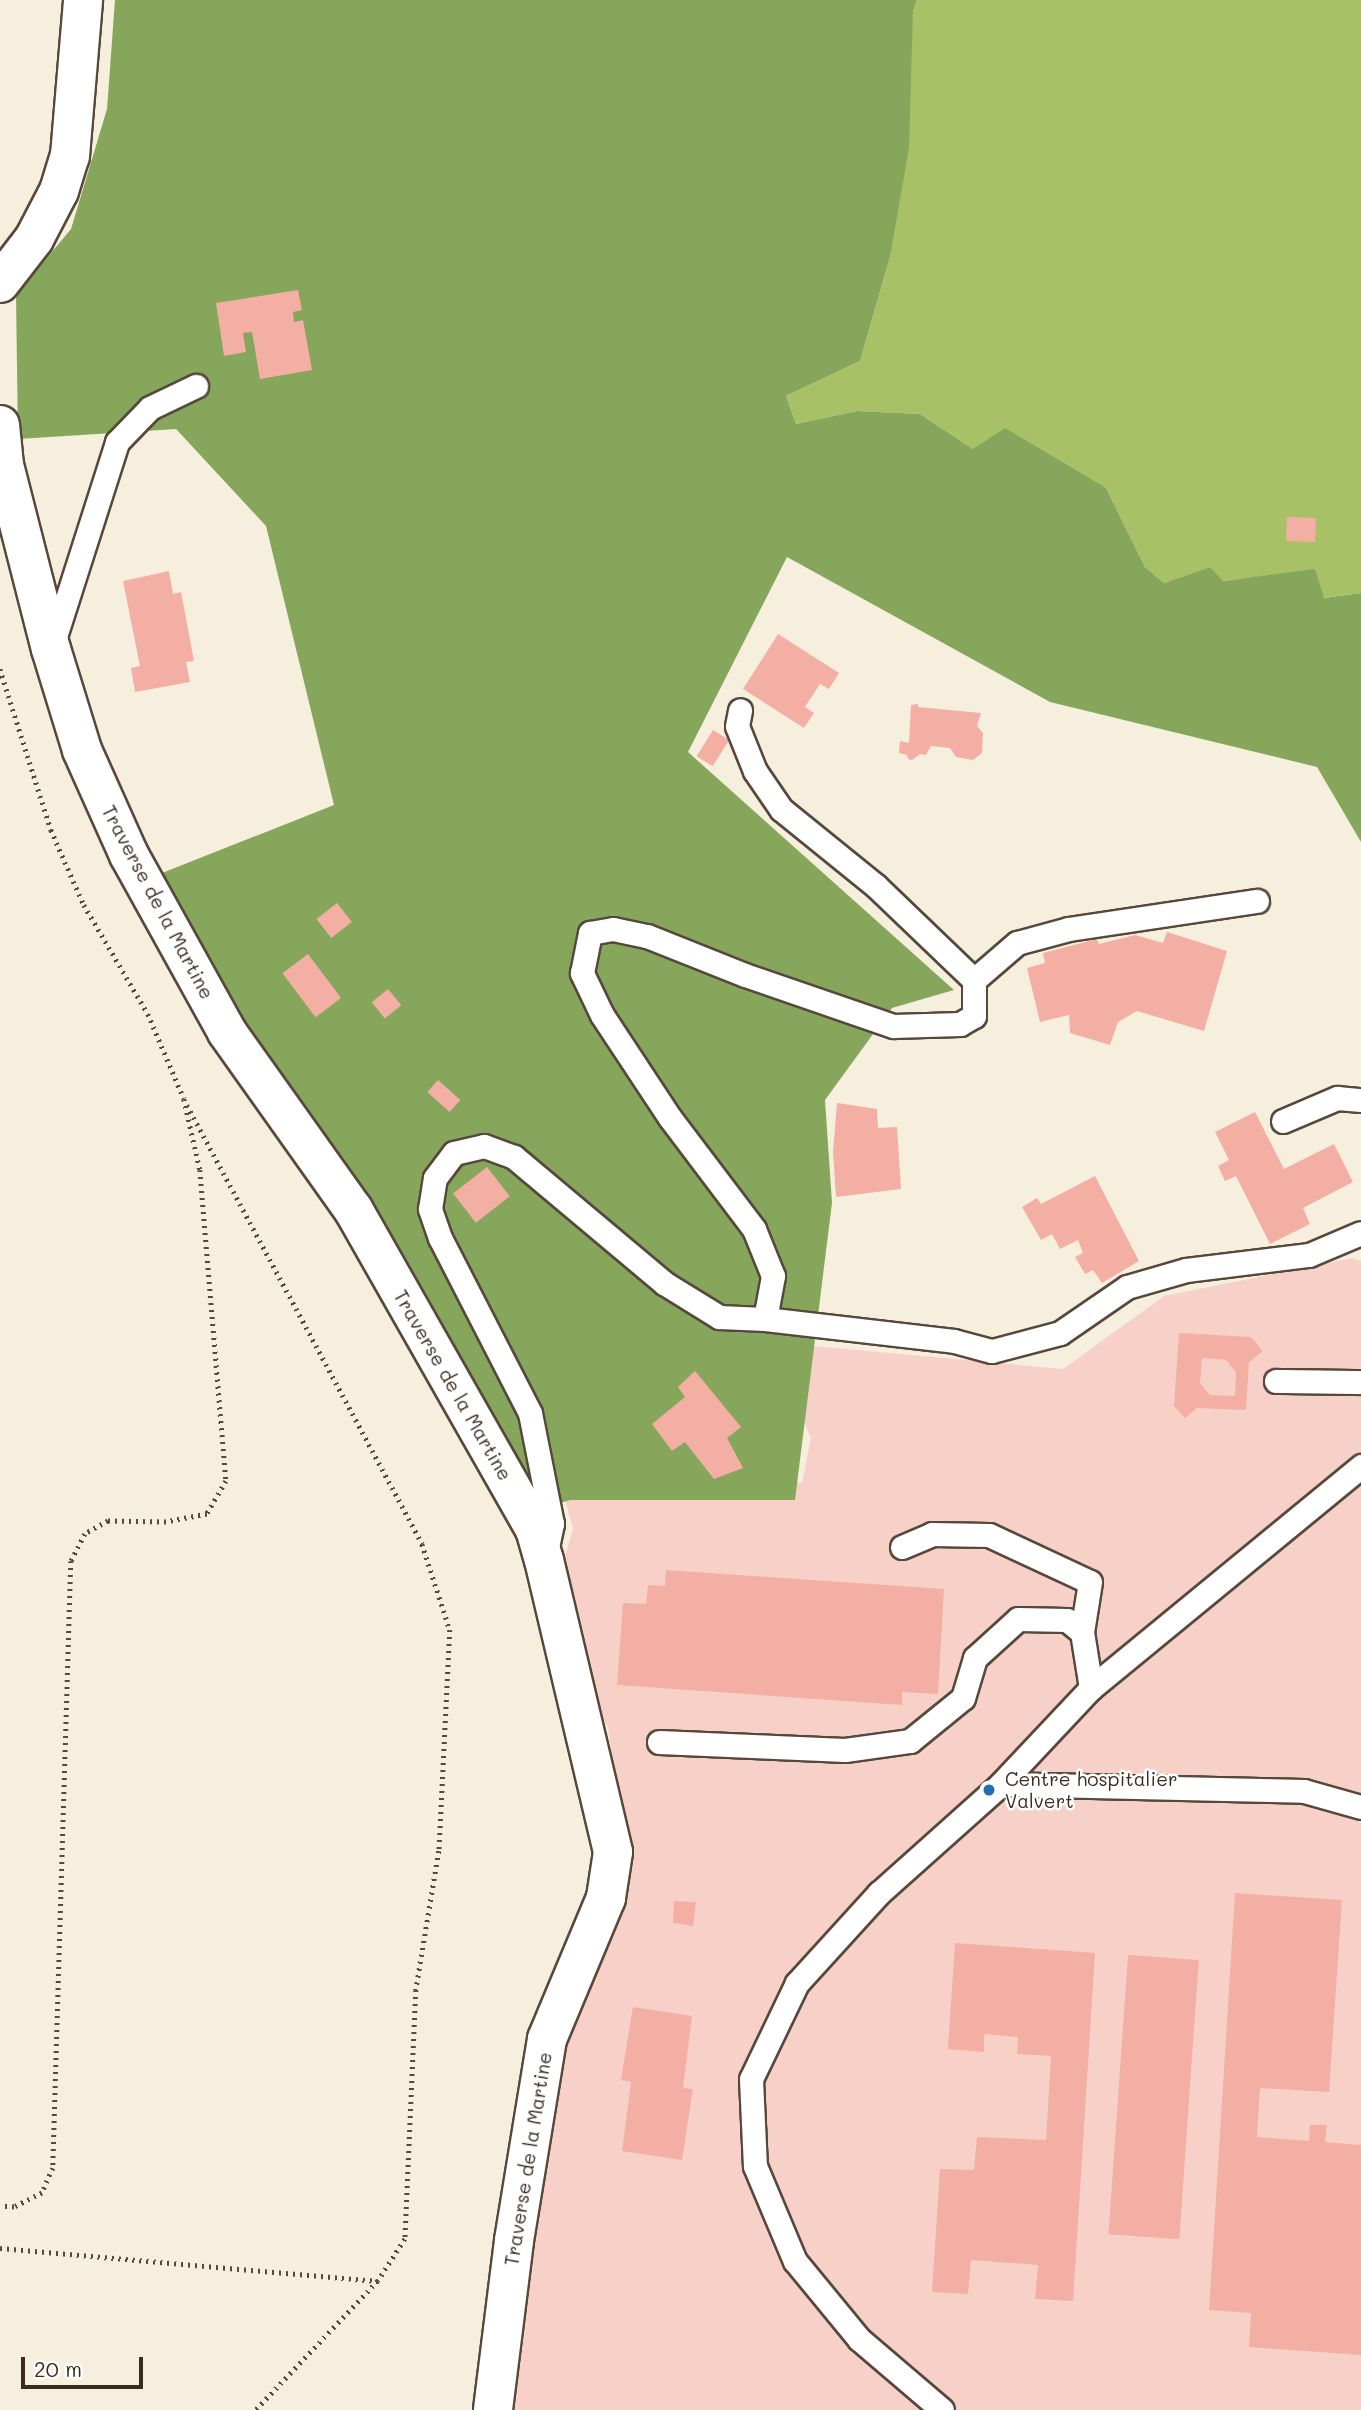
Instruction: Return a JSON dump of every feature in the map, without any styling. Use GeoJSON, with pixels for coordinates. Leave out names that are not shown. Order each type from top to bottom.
{"type":"FeatureCollection","features":[{"type":"Feature","properties":{"kind":"street"},"geometry":{"type":"LineString","coordinates":[[0,283],[34,239],[63,179],[70,156],[83,0]]}},
{"type":"Feature","properties":{"kind":"street","name":"Traverse de la Martine"},"geometry":{"type":"LineString","coordinates":[[0,425],[4,465],[51,649],[82,750],[129,855],[227,1032],[353,1209],[536,1529],[544,1560],[613,1852],[606,1898],[547,2039],[514,2241],[493,2410]]}},
{"type":"Feature","properties":{"kind":"lane"},"geometry":{"type":"LineString","coordinates":[[51,649],[117,442],[150,408],[196,386]]}},
{"type":"Feature","properties":{"kind":"lane"},"geometry":{"type":"LineString","coordinates":[[740,710],[737,726],[750,760],[782,809],[876,887],[974,980],[974,1016],[960,1024],[893,1026],[746,975],[647,936],[613,929],[590,933],[582,974],[602,1015],[670,1118],[754,1229],[773,1276],[765,1319]]}},
{"type":"Feature","properties":{"kind":"lane"},"geometry":{"type":"LineString","coordinates":[[974,980],[1017,943],[1069,929],[1257,901]]}},
{"type":"Feature","properties":{"kind":"lane"},"geometry":{"type":"LineString","coordinates":[[1283,1121],[1337,1098],[1361,1100]]}},
{"type":"Feature","properties":{"kind":"lane"},"geometry":{"type":"LineString","coordinates":[[544,1560],[552,1524],[530,1413],[440,1238],[430,1209],[435,1178],[454,1153],[484,1146],[514,1157],[664,1283],[719,1317],[765,1319],[954,1342],[992,1351],[1060,1333],[1127,1287],[1186,1270],[1309,1255],[1361,1233]]}},
{"type":"Feature","properties":{"kind":"lane"},"geometry":{"type":"LineString","coordinates":[[1276,1381],[1361,1382]]}},
{"type":"Feature","properties":{"kind":"lane"},"geometry":{"type":"LineString","coordinates":[[942,2410],[859,2339],[795,2261],[754,2166],[751,2079],[797,1983],[879,1893],[1001,1784],[1091,1688],[1361,1466]]}},
{"type":"Feature","properties":{"kind":"lane"},"geometry":{"type":"LineString","coordinates":[[902,1547],[932,1534],[989,1535],[1090,1582],[1082,1632],[1091,1688]]}},
{"type":"Feature","properties":{"kind":"lane"},"geometry":{"type":"LineString","coordinates":[[659,1742],[845,1750],[910,1741],[962,1698],[975,1658],[1018,1619],[1067,1620],[1082,1632]]}},
{"type":"Feature","properties":{"kind":"lane"},"geometry":{"type":"LineString","coordinates":[[1001,1784],[1304,1791],[1361,1807]]}},
{"type":"Feature","properties":{"kind":"path"},"geometry":{"type":"LineString","coordinates":[[0,669],[51,830],[84,905],[148,1014],[184,1099],[422,1544],[450,1630],[439,1851],[416,1990],[405,2239],[378,2281],[256,2410]]}},
{"type":"Feature","properties":{"kind":"path"},"geometry":{"type":"LineString","coordinates":[[0,2206],[14,2207],[41,2193],[52,2168],[71,1561],[85,1534],[108,1521],[166,1522],[206,1514],[226,1480],[200,1170],[184,1099]]}},
{"type":"Feature","properties":{"kind":"path"},"geometry":{"type":"LineString","coordinates":[[0,2248],[378,2281]]}},
{"type":"Feature","properties":{"kind":"shaded area","name":"Centre hospitalier Valvert"},"geometry":{"type":"Polygon","coordinates":[[[1352,1258],[1361,1261],[1361,2410],[505,2410],[551,2072],[625,1851],[608,1728],[585,1686],[563,1563],[573,1529],[560,1481],[802,1483],[811,1438],[788,1384],[814,1346],[1063,1369],[1164,1296],[1352,1258]]]}},
{"type":"Feature","properties":{"kind":"green space"},"geometry":{"type":"Polygon","coordinates":[[[115,0],[917,0],[913,12],[909,148],[890,257],[860,361],[786,396],[796,424],[857,411],[920,414],[973,449],[1005,428],[1106,488],[1145,567],[1164,583],[1210,567],[1223,581],[1315,569],[1324,598],[1361,593],[1361,842],[1317,767],[1050,702],[787,557],[688,752],[954,990],[892,1008],[825,1100],[832,1203],[795,1500],[570,1500],[539,1510],[220,1002],[152,877],[334,805],[266,526],[176,429],[18,439],[16,295],[71,229],[107,109],[115,0]]]}},
{"type":"Feature","properties":{"kind":"green space"},"geometry":{"type":"Polygon","coordinates":[[[917,0],[1361,0],[1361,593],[1323,598],[1315,570],[1222,581],[1210,567],[1164,583],[1145,567],[1106,488],[973,449],[920,414],[857,411],[796,424],[786,396],[860,361],[890,257],[913,12],[917,0]]]}},
{"type":"Feature","properties":{"kind":"building"},"geometry":{"type":"Polygon","coordinates":[[[298,290],[302,310],[293,312],[294,322],[303,320],[312,370],[260,379],[252,332],[243,333],[246,352],[224,356],[216,303],[298,290]]]}},
{"type":"Feature","properties":{"kind":"building"},"geometry":{"type":"Polygon","coordinates":[[[1287,517],[1316,518],[1315,542],[1286,541],[1287,517]]]}},
{"type":"Feature","properties":{"kind":"building"},"geometry":{"type":"Polygon","coordinates":[[[169,571],[173,594],[181,592],[194,661],[186,662],[190,682],[135,692],[131,668],[140,666],[123,581],[169,571]]]}},
{"type":"Feature","properties":{"kind":"building"},"geometry":{"type":"Polygon","coordinates":[[[778,634],[839,673],[829,689],[820,684],[805,707],[814,713],[804,728],[743,689],[778,634]]]}},
{"type":"Feature","properties":{"kind":"building"},"geometry":{"type":"Polygon","coordinates":[[[918,704],[918,707],[981,713],[977,726],[983,733],[982,753],[973,760],[956,757],[950,748],[931,746],[926,755],[920,754],[912,760],[899,753],[900,741],[909,743],[911,705],[918,704]]]}},
{"type":"Feature","properties":{"kind":"building"},"geometry":{"type":"Polygon","coordinates":[[[713,730],[729,740],[713,766],[697,756],[713,730]]]}},
{"type":"Feature","properties":{"kind":"building"},"geometry":{"type":"Polygon","coordinates":[[[337,903],[352,922],[331,938],[317,919],[337,903]]]}},
{"type":"Feature","properties":{"kind":"building"},"geometry":{"type":"Polygon","coordinates":[[[1167,932],[1227,951],[1204,1031],[1137,1011],[1118,1022],[1110,1045],[1070,1033],[1069,1015],[1040,1022],[1027,968],[1045,963],[1043,953],[1097,939],[1099,944],[1135,935],[1163,943],[1167,932]]]}},
{"type":"Feature","properties":{"kind":"building"},"geometry":{"type":"Polygon","coordinates":[[[308,954],[341,998],[316,1017],[282,973],[308,954]]]}},
{"type":"Feature","properties":{"kind":"building"},"geometry":{"type":"Polygon","coordinates":[[[388,989],[401,1005],[385,1019],[372,1002],[388,989]]]}},
{"type":"Feature","properties":{"kind":"building"},"geometry":{"type":"Polygon","coordinates":[[[438,1080],[460,1100],[450,1112],[427,1092],[438,1080]]]}},
{"type":"Feature","properties":{"kind":"building"},"geometry":{"type":"Polygon","coordinates":[[[837,1103],[877,1109],[878,1128],[897,1127],[901,1189],[836,1197],[833,1152],[837,1103]]]}},
{"type":"Feature","properties":{"kind":"building"},"geometry":{"type":"Polygon","coordinates":[[[1255,1112],[1284,1169],[1334,1144],[1353,1182],[1303,1208],[1310,1224],[1270,1244],[1236,1176],[1225,1181],[1218,1166],[1229,1160],[1215,1132],[1255,1112]]]}},
{"type":"Feature","properties":{"kind":"building"},"geometry":{"type":"Polygon","coordinates":[[[487,1167],[510,1196],[476,1223],[453,1193],[487,1167]]]}},
{"type":"Feature","properties":{"kind":"building"},"geometry":{"type":"Polygon","coordinates":[[[1095,1176],[1139,1261],[1102,1283],[1093,1270],[1085,1274],[1075,1257],[1083,1253],[1078,1240],[1060,1249],[1052,1234],[1041,1240],[1022,1207],[1037,1198],[1041,1204],[1095,1176]]]}},
{"type":"Feature","properties":{"kind":"building"},"geometry":{"type":"Polygon","coordinates":[[[1179,1333],[1251,1337],[1263,1351],[1249,1362],[1246,1410],[1197,1408],[1185,1418],[1174,1406],[1179,1333]],[[1202,1358],[1200,1383],[1210,1395],[1235,1396],[1236,1372],[1226,1360],[1202,1358]]]}},
{"type":"Feature","properties":{"kind":"building"},"geometry":{"type":"Polygon","coordinates":[[[695,1371],[741,1427],[727,1438],[743,1468],[714,1479],[685,1442],[672,1451],[652,1424],[685,1397],[678,1387],[695,1371]]]}},
{"type":"Feature","properties":{"kind":"building"},"geometry":{"type":"Polygon","coordinates":[[[666,1570],[944,1589],[938,1694],[902,1692],[902,1705],[617,1685],[623,1603],[646,1604],[648,1585],[665,1586],[666,1570]]]}},
{"type":"Feature","properties":{"kind":"building"},"geometry":{"type":"Polygon","coordinates":[[[1235,1893],[1342,1900],[1329,2092],[1260,2088],[1257,2137],[1309,2141],[1310,2125],[1327,2125],[1325,2142],[1361,2145],[1361,2355],[1249,2347],[1251,2313],[1209,2310],[1235,1893]]]}},
{"type":"Feature","properties":{"kind":"building"},"geometry":{"type":"Polygon","coordinates":[[[674,1901],[696,1902],[693,1926],[673,1923],[674,1901]]]}},
{"type":"Feature","properties":{"kind":"building"},"geometry":{"type":"Polygon","coordinates":[[[955,1943],[1095,1953],[1073,2301],[1035,2299],[1038,2265],[971,2260],[968,2294],[932,2292],[940,2169],[974,2170],[977,2137],[1046,2140],[1051,2056],[1017,2054],[1018,2037],[984,2034],[984,2052],[948,2049],[955,1943]]]}},
{"type":"Feature","properties":{"kind":"building"},"geometry":{"type":"Polygon","coordinates":[[[1128,1955],[1199,1960],[1179,2239],[1108,2234],[1128,1955]]]}},
{"type":"Feature","properties":{"kind":"building"},"geometry":{"type":"Polygon","coordinates":[[[633,2007],[692,2016],[683,2088],[693,2089],[682,2160],[622,2151],[631,2082],[621,2080],[633,2007]]]}},
{"type":"Feature","properties":{"kind":"place","name":"Centre hospitalier Valvert"},"geometry":{"type":"Point","coordinates":[989,1790]}}]}
